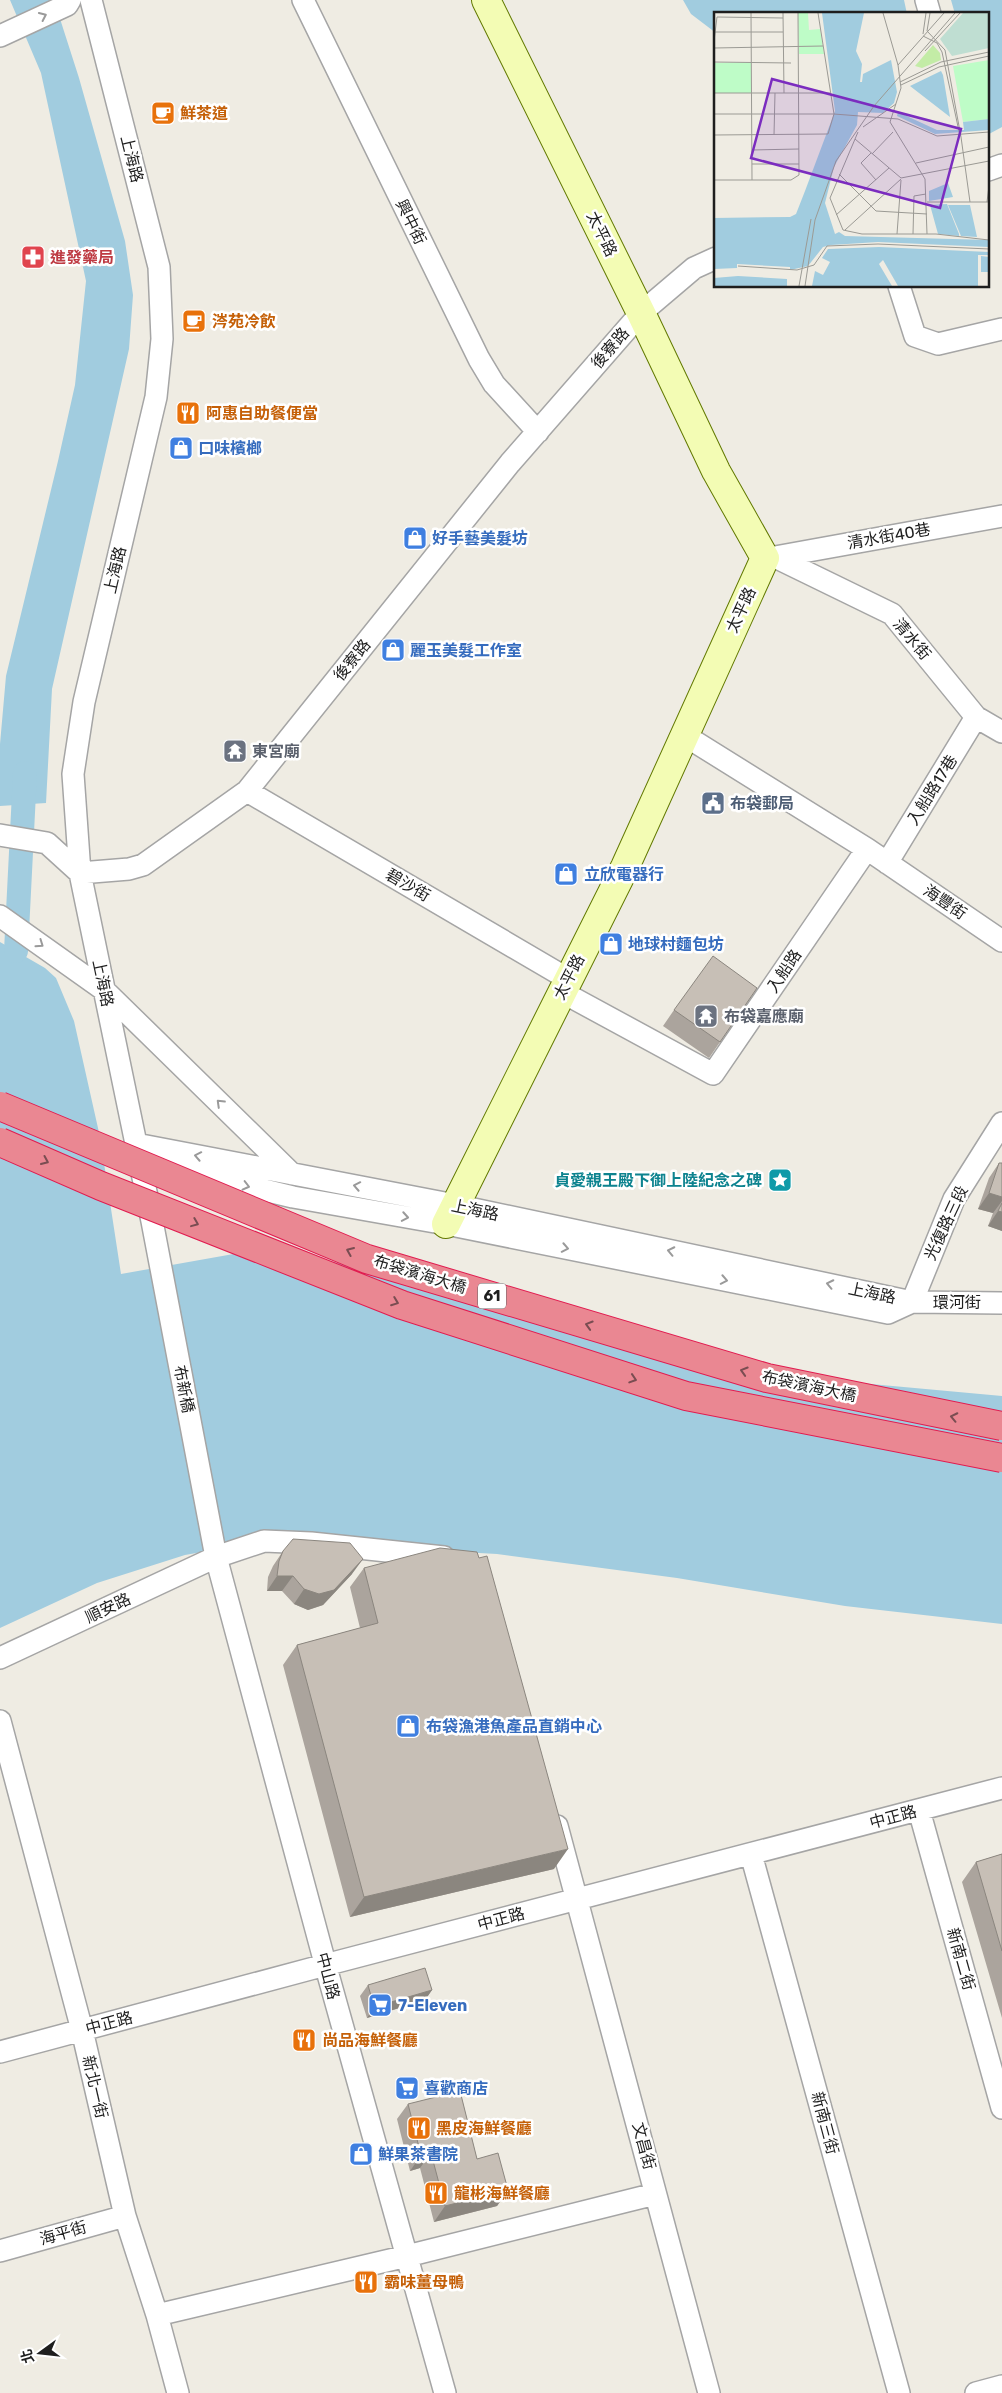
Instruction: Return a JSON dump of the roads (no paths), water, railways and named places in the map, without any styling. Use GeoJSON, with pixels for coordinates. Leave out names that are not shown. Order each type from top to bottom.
{"type":"FeatureCollection","features":[{"type":"Feature","properties":{"kind":"highway","name":"布袋濱海大橋"},"geometry":{"type":"LineString","coordinates":[[0,1106],[367,1258],[767,1378],[1002,1426]]}},
{"type":"Feature","properties":{"kind":"highway","name":"布袋濱海大橋"},"geometry":{"type":"LineString","coordinates":[[0,1142],[101,1186],[402,1305],[686,1396],[1002,1458]]}},
{"type":"Feature","properties":{"kind":"main road","name":"太平路"},"geometry":{"type":"LineString","coordinates":[[450,1215],[625,867],[765,558],[716,470],[641,313],[486,0]]}},
{"type":"Feature","properties":{"kind":"street","name":"上海路"},"geometry":{"type":"LineString","coordinates":[[91,0],[159,266],[162,338],[156,397],[84,702],[73,774],[80,873],[152,1221]]}},
{"type":"Feature","properties":{"kind":"street","name":"興中街"},"geometry":{"type":"LineString","coordinates":[[303,0],[479,358],[494,384],[538,432]]}},
{"type":"Feature","properties":{"kind":"street"},"geometry":{"type":"LineString","coordinates":[[9,32],[69,3]]}},
{"type":"Feature","properties":{"kind":"street"},"geometry":{"type":"LineString","coordinates":[[990,169],[1002,165]]}},
{"type":"Feature","properties":{"kind":"street","name":"後寮路"},"geometry":{"type":"LineString","coordinates":[[80,873],[129,869],[143,865],[247,792],[510,463],[641,313],[694,268],[714,259]]}},
{"type":"Feature","properties":{"kind":"street"},"geometry":{"type":"LineString","coordinates":[[900,288],[915,336],[938,344],[1002,329]]}},
{"type":"Feature","properties":{"kind":"street","name":"清水街40巷"},"geometry":{"type":"LineString","coordinates":[[775,557],[1002,516]]}},
{"type":"Feature","properties":{"kind":"street","name":"清水街"},"geometry":{"type":"LineString","coordinates":[[775,557],[892,614],[976,717],[1002,732]]}},
{"type":"Feature","properties":{"kind":"street","name":"入船路17巷"},"geometry":{"type":"LineString","coordinates":[[887,862],[976,717]]}},
{"type":"Feature","properties":{"kind":"street"},"geometry":{"type":"LineString","coordinates":[[684,735],[887,862]]}},
{"type":"Feature","properties":{"kind":"street","name":"碧沙街"},"geometry":{"type":"LineString","coordinates":[[247,792],[565,985]]}},
{"type":"Feature","properties":{"kind":"street"},"geometry":{"type":"LineString","coordinates":[[0,835],[47,843],[80,873]]}},
{"type":"Feature","properties":{"kind":"street","name":"入船路"},"geometry":{"type":"LineString","coordinates":[[565,985],[713,1074],[867,849]]}},
{"type":"Feature","properties":{"kind":"street","name":"海豐街"},"geometry":{"type":"LineString","coordinates":[[887,862],[1002,941]]}},
{"type":"Feature","properties":{"kind":"street"},"geometry":{"type":"LineString","coordinates":[[0,916],[104,990],[292,1174]]}},
{"type":"Feature","properties":{"kind":"street","name":"光復路三段"},"geometry":{"type":"LineString","coordinates":[[912,1302],[954,1199],[1002,1123]]}},
{"type":"Feature","properties":{"kind":"street","name":"上海路"},"geometry":{"type":"LineString","coordinates":[[136,1144],[164,1162],[239,1184],[293,1197],[450,1215]]}},
{"type":"Feature","properties":{"kind":"street","name":"上海路"},"geometry":{"type":"LineString","coordinates":[[136,1144],[292,1174],[450,1215],[912,1302]]}},
{"type":"Feature","properties":{"kind":"street","name":"布新橋"},"geometry":{"type":"LineString","coordinates":[[152,1221],[216,1558]]}},
{"type":"Feature","properties":{"kind":"street","name":"環河街"},"geometry":{"type":"LineString","coordinates":[[912,1302],[1002,1303]]}},
{"type":"Feature","properties":{"kind":"street","name":"順安路"},"geometry":{"type":"LineString","coordinates":[[0,1658],[216,1558],[264,1542],[311,1543],[463,1559]]}},
{"type":"Feature","properties":{"kind":"street","name":"中山路"},"geometry":{"type":"LineString","coordinates":[[216,1558],[325,1964],[445,2393]]}},
{"type":"Feature","properties":{"kind":"street","name":"新北一街"},"geometry":{"type":"LineString","coordinates":[[0,1721],[82,2030],[126,2216],[157,2315],[178,2393]]}},
{"type":"Feature","properties":{"kind":"street","name":"中正路"},"geometry":{"type":"LineString","coordinates":[[0,2052],[325,1964],[1002,1788]]}},
{"type":"Feature","properties":{"kind":"street","name":"文昌街"},"geometry":{"type":"LineString","coordinates":[[552,1805],[709,2393]]}},
{"type":"Feature","properties":{"kind":"street","name":"新南二街"},"geometry":{"type":"LineString","coordinates":[[919,1810],[1002,2108]]}},
{"type":"Feature","properties":{"kind":"street","name":"新南三街"},"geometry":{"type":"LineString","coordinates":[[751,1854],[899,2393]]}},
{"type":"Feature","properties":{"kind":"street"},"geometry":{"type":"LineString","coordinates":[[157,2315],[407,2256],[655,2194]]}},
{"type":"Feature","properties":{"kind":"street","name":"海平街"},"geometry":{"type":"LineString","coordinates":[[0,2251],[126,2216]]}},
{"type":"Feature","properties":{"kind":"street"},"geometry":{"type":"LineString","coordinates":[[976,2393],[1002,2386]]}},
{"type":"Feature","properties":{"kind":"water"},"geometry":{"type":"Polygon","coordinates":[[[10,0],[54,0],[79,78],[125,241],[133,295],[129,349],[52,689],[46,803],[0,806],[0,744],[6,676],[75,385],[86,281],[41,73],[10,0]]]}},
{"type":"Feature","properties":{"kind":"water"},"geometry":{"type":"Polygon","coordinates":[[[683,0],[904,0],[907,12],[714,12],[714,31],[691,14],[683,0]]]}},
{"type":"Feature","properties":{"kind":"water"},"geometry":{"type":"Polygon","coordinates":[[[951,0],[1002,0],[1002,127],[990,133],[990,12],[954,12],[951,0]]]}},
{"type":"Feature","properties":{"kind":"water"},"geometry":{"type":"Polygon","coordinates":[[[0,942],[45,968],[56,978],[74,1021],[100,1137],[121,1274],[273,1247],[556,1317],[849,1382],[1002,1396],[1002,1624],[845,1606],[677,1578],[497,1554],[264,1541],[185,1555],[97,1583],[0,1628],[0,942]]]}},
{"type":"Feature","properties":{"kind":"waterway"},"geometry":{"type":"LineString","coordinates":[[16,951],[25,773]]}},
{"type":"Feature","properties":{"kind":"place","name":"鮮茶道"},"geometry":{"type":"Point","coordinates":[163,113]}},
{"type":"Feature","properties":{"kind":"place","name":"進發藥局"},"geometry":{"type":"Point","coordinates":[33,257]}},
{"type":"Feature","properties":{"kind":"place","name":"涔苑冷飲"},"geometry":{"type":"Point","coordinates":[194,321]}},
{"type":"Feature","properties":{"kind":"place","name":"阿惠自助餐便當"},"geometry":{"type":"Point","coordinates":[188,413]}},
{"type":"Feature","properties":{"kind":"place","name":"口味檳榔"},"geometry":{"type":"Point","coordinates":[181,448]}},
{"type":"Feature","properties":{"kind":"place","name":"好手藝美髮坊"},"geometry":{"type":"Point","coordinates":[415,538]}},
{"type":"Feature","properties":{"kind":"place","name":"麗玉美髮工作室"},"geometry":{"type":"Point","coordinates":[393,650]}},
{"type":"Feature","properties":{"kind":"place","name":"東宮廟"},"geometry":{"type":"Point","coordinates":[235,751]}},
{"type":"Feature","properties":{"kind":"place","name":"布袋郵局"},"geometry":{"type":"Point","coordinates":[713,803]}},
{"type":"Feature","properties":{"kind":"place","name":"立欣電器行"},"geometry":{"type":"Point","coordinates":[566,874]}},
{"type":"Feature","properties":{"kind":"place","name":"地球村麵包坊"},"geometry":{"type":"Point","coordinates":[611,944]}},
{"type":"Feature","properties":{"kind":"place","name":"布袋嘉應廟"},"geometry":{"type":"Point","coordinates":[706,1016]}},
{"type":"Feature","properties":{"kind":"place","name":"貞愛親王殿下御上陸紀念之碑"},"geometry":{"type":"Point","coordinates":[780,1180]}},
{"type":"Feature","properties":{"kind":"place","name":"布袋漁港魚產品直銷中心"},"geometry":{"type":"Point","coordinates":[408,1726]}},
{"type":"Feature","properties":{"kind":"place","name":"7-Eleven"},"geometry":{"type":"Point","coordinates":[380,2005]}},
{"type":"Feature","properties":{"kind":"place","name":"尚品海鮮餐廳"},"geometry":{"type":"Point","coordinates":[304,2040]}},
{"type":"Feature","properties":{"kind":"place","name":"喜歡商店"},"geometry":{"type":"Point","coordinates":[407,2088]}},
{"type":"Feature","properties":{"kind":"place","name":"黑皮海鮮餐廳"},"geometry":{"type":"Point","coordinates":[419,2128]}},
{"type":"Feature","properties":{"kind":"place","name":"鮮果茶書院"},"geometry":{"type":"Point","coordinates":[361,2154]}},
{"type":"Feature","properties":{"kind":"place","name":"龍彬海鮮餐廳"},"geometry":{"type":"Point","coordinates":[436,2193]}},
{"type":"Feature","properties":{"kind":"place","name":"霸味薑母鴨"},"geometry":{"type":"Point","coordinates":[366,2282]}}]}
